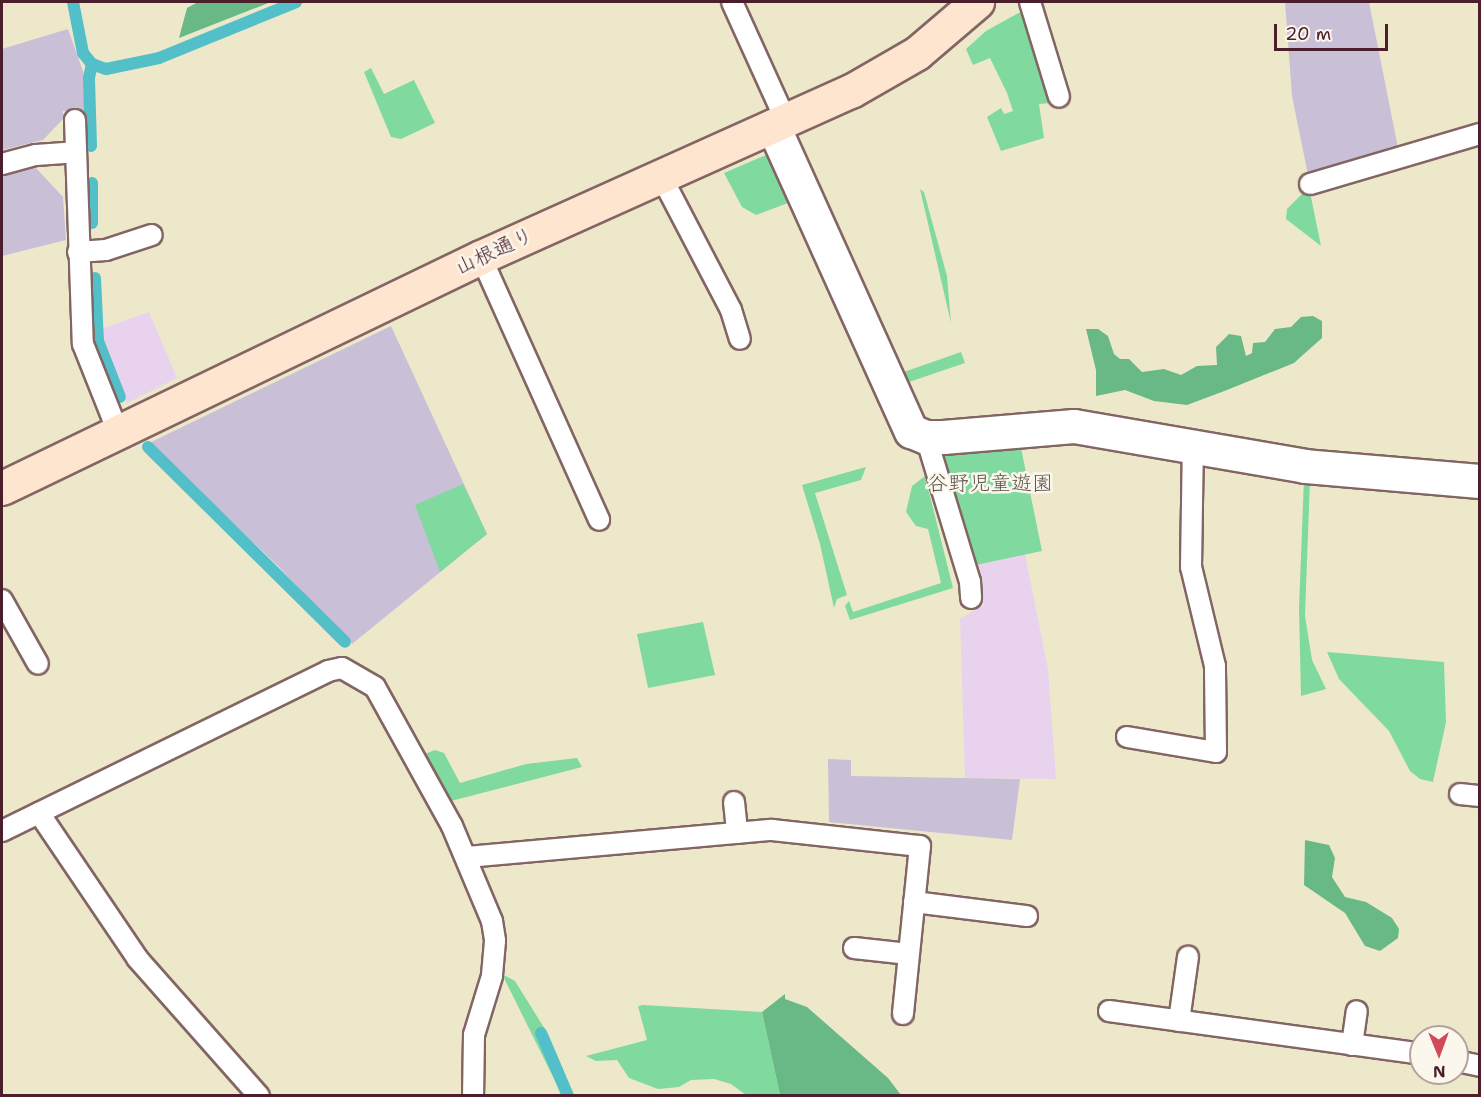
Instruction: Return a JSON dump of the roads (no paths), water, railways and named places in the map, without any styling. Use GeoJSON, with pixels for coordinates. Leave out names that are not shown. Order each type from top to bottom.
{"type":"FeatureCollection","features":[{"type":"Feature","properties":{"kind":"street","name":"山根通り"},"geometry":{"type":"LineString","coordinates":[[2,488],[481,257],[780,124],[896,66],[977,2]]}},
{"type":"Feature","properties":{"kind":"street"},"geometry":{"type":"LineString","coordinates":[[780,124],[903,420],[911,431],[926,437],[1074,426],[1305,466],[1479,481]]}},
{"type":"Feature","properties":{"kind":"lane"},"geometry":{"type":"LineString","coordinates":[[732,2],[780,124]]}},
{"type":"Feature","properties":{"kind":"lane"},"geometry":{"type":"LineString","coordinates":[[1030,2],[1059,97]]}},
{"type":"Feature","properties":{"kind":"lane"},"geometry":{"type":"LineString","coordinates":[[75,120],[83,344],[118,432]]}},
{"type":"Feature","properties":{"kind":"lane"},"geometry":{"type":"LineString","coordinates":[[1310,184],[1479,134]]}},
{"type":"Feature","properties":{"kind":"lane"},"geometry":{"type":"LineString","coordinates":[[2,164],[36,155],[75,152]]}},
{"type":"Feature","properties":{"kind":"lane"},"geometry":{"type":"LineString","coordinates":[[661,176],[730,310],[740,339]]}},
{"type":"Feature","properties":{"kind":"lane"},"geometry":{"type":"LineString","coordinates":[[78,252],[106,250],[152,235]]}},
{"type":"Feature","properties":{"kind":"lane"},"geometry":{"type":"LineString","coordinates":[[481,257],[599,520]]}},
{"type":"Feature","properties":{"kind":"lane"},"geometry":{"type":"LineString","coordinates":[[926,437],[970,582],[971,598]]}},
{"type":"Feature","properties":{"kind":"lane"},"geometry":{"type":"LineString","coordinates":[[1127,736],[1216,752],[1215,666],[1191,567],[1193,446]]}},
{"type":"Feature","properties":{"kind":"lane"},"geometry":{"type":"LineString","coordinates":[[2,600],[38,664]]}},
{"type":"Feature","properties":{"kind":"lane"},"geometry":{"type":"LineString","coordinates":[[2,831],[328,671],[342,668],[375,687],[467,857],[495,941],[492,976],[474,1035],[473,1095]]}},
{"type":"Feature","properties":{"kind":"lane"},"geometry":{"type":"LineString","coordinates":[[1460,794],[1479,796]]}},
{"type":"Feature","properties":{"kind":"lane"},"geometry":{"type":"LineString","coordinates":[[734,802],[737,833]]}},
{"type":"Feature","properties":{"kind":"lane"},"geometry":{"type":"LineString","coordinates":[[39,813],[136,958],[259,1095]]}},
{"type":"Feature","properties":{"kind":"lane"},"geometry":{"type":"LineString","coordinates":[[467,857],[772,830],[920,846],[903,1014]]}},
{"type":"Feature","properties":{"kind":"lane"},"geometry":{"type":"LineString","coordinates":[[914,902],[1027,916]]}},
{"type":"Feature","properties":{"kind":"lane"},"geometry":{"type":"LineString","coordinates":[[854,948],[909,954]]}},
{"type":"Feature","properties":{"kind":"lane"},"geometry":{"type":"LineString","coordinates":[[1179,1021],[1188,957]]}},
{"type":"Feature","properties":{"kind":"lane"},"geometry":{"type":"LineString","coordinates":[[1109,1011],[1409,1052]]}},
{"type":"Feature","properties":{"kind":"lane"},"geometry":{"type":"LineString","coordinates":[[1352,1045],[1357,1011]]}},
{"type":"Feature","properties":{"kind":"waterway"},"geometry":{"type":"LineString","coordinates":[[73,2],[83,53],[92,64],[106,69],[159,58],[296,2]]}},
{"type":"Feature","properties":{"kind":"waterway"},"geometry":{"type":"LineString","coordinates":[[91,146],[89,78],[92,64]]}},
{"type":"Feature","properties":{"kind":"waterway"},"geometry":{"type":"LineString","coordinates":[[92,183],[92,223]]}},
{"type":"Feature","properties":{"kind":"waterway"},"geometry":{"type":"LineString","coordinates":[[95,278],[98,341],[120,397]]}},
{"type":"Feature","properties":{"kind":"waterway"},"geometry":{"type":"LineString","coordinates":[[148,447],[345,642]]}},
{"type":"Feature","properties":{"kind":"waterway"},"geometry":{"type":"LineString","coordinates":[[541,1033],[568,1096]]}},
{"type":"Feature","properties":{"kind":"park label","name":"谷野児童遊園"},"geometry":{"type":"Point","coordinates":[990,483]}}]}
